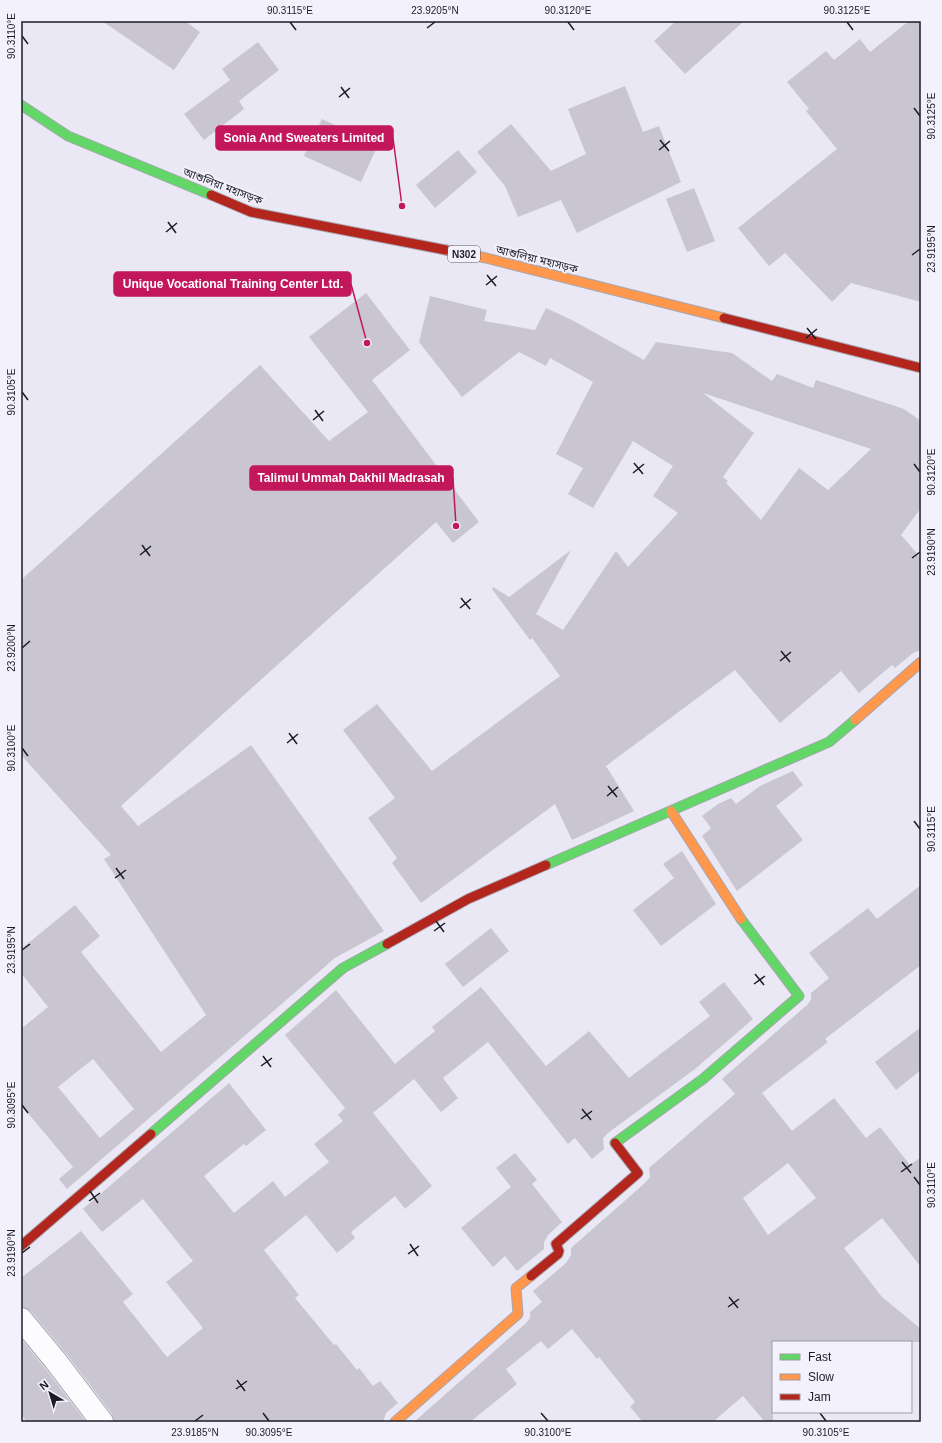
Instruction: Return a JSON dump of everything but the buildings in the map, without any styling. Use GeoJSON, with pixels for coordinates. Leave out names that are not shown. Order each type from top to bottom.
{"type":"FeatureCollection","features":[{"type":"Feature","properties":{"kind":"main road","name":"আশুলিয়া মহাসড়ক"},"geometry":{"type":"LineString","coordinates":[[21,105],[68,136],[251,212],[486,258],[921,368]]}},
{"type":"Feature","properties":{"kind":"main road"},"geometry":{"type":"LineString","coordinates":[[21,1246],[343,968],[468,899],[829,742],[921,662]]}},
{"type":"Feature","properties":{"kind":"main road"},"geometry":{"type":"LineString","coordinates":[[395,1422],[518,1314],[516,1288],[558,1254],[559,1251],[556,1244],[638,1173],[615,1143],[703,1079],[799,996],[737,914],[670,811]]}},
{"type":"Feature","properties":{"kind":"street"},"geometry":{"type":"LineString","coordinates":[[21,1319],[55,1360],[102,1422]]}},
{"type":"Feature","properties":{"kind":"traffic: fast"},"geometry":{"type":"LineString","coordinates":[[21,105],[68,136],[211,195]]}},
{"type":"Feature","properties":{"kind":"traffic: fast"},"geometry":{"type":"LineString","coordinates":[[546,865],[829,742],[855,720]]}},
{"type":"Feature","properties":{"kind":"traffic: fast"},"geometry":{"type":"LineString","coordinates":[[615,1143],[703,1079],[799,996],[741,919]]}},
{"type":"Feature","properties":{"kind":"traffic: fast"},"geometry":{"type":"LineString","coordinates":[[151,1134],[343,968],[387,944]]}},
{"type":"Feature","properties":{"kind":"traffic: slow"},"geometry":{"type":"LineString","coordinates":[[446,250],[486,258],[724,318]]}},
{"type":"Feature","properties":{"kind":"traffic: slow"},"geometry":{"type":"LineString","coordinates":[[855,720],[921,662]]}},
{"type":"Feature","properties":{"kind":"traffic: slow"},"geometry":{"type":"LineString","coordinates":[[671,811],[741,919]]}},
{"type":"Feature","properties":{"kind":"traffic: slow"},"geometry":{"type":"LineString","coordinates":[[395,1422],[518,1314],[516,1288],[531,1276]]}},
{"type":"Feature","properties":{"kind":"traffic: jam"},"geometry":{"type":"LineString","coordinates":[[211,195],[251,212],[446,250]]}},
{"type":"Feature","properties":{"kind":"traffic: jam"},"geometry":{"type":"LineString","coordinates":[[724,318],[921,368]]}},
{"type":"Feature","properties":{"kind":"traffic: jam"},"geometry":{"type":"LineString","coordinates":[[387,944],[468,899],[546,865]]}},
{"type":"Feature","properties":{"kind":"traffic: jam"},"geometry":{"type":"LineString","coordinates":[[21,1246],[151,1134]]}},
{"type":"Feature","properties":{"kind":"traffic: jam"},"geometry":{"type":"LineString","coordinates":[[531,1276],[558,1254],[559,1251],[556,1244],[638,1173],[615,1143]]}},
{"type":"Feature","properties":{"kind":"place","name":"Sonia And Sweaters Limited"},"geometry":{"type":"Point","coordinates":[402,206]}},
{"type":"Feature","properties":{"kind":"place","name":"Unique Vocational Training Center Ltd."},"geometry":{"type":"Point","coordinates":[367,343]}},
{"type":"Feature","properties":{"kind":"place","name":"Talimul Ummah Dakhil Madrasah"},"geometry":{"type":"Point","coordinates":[456,526]}}]}
